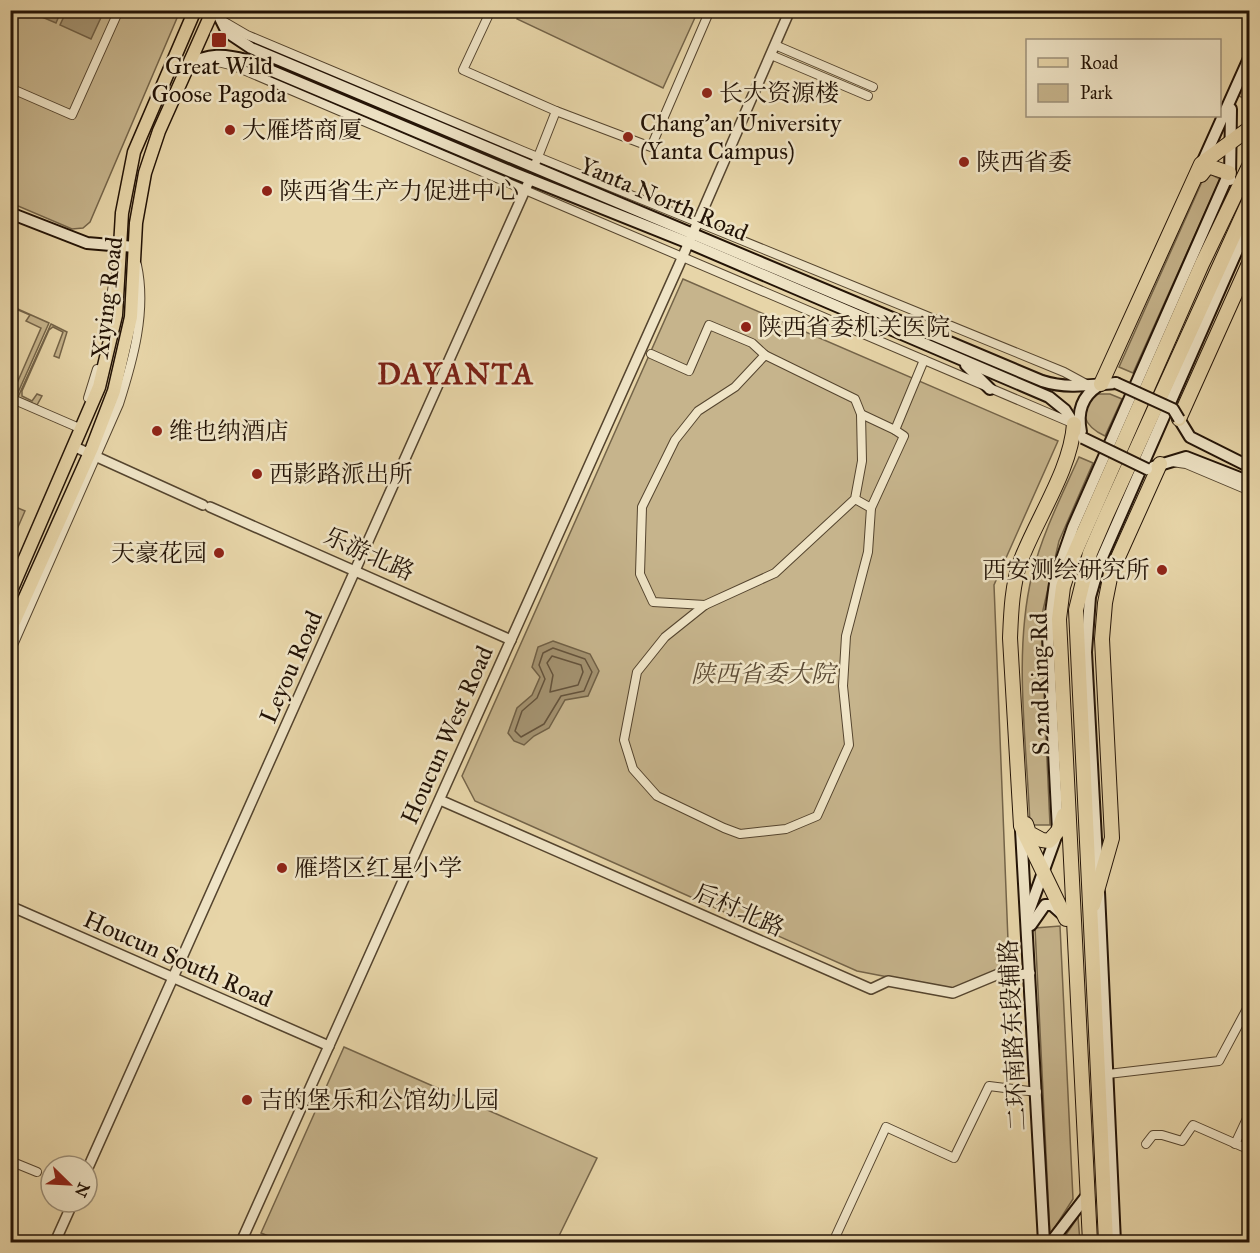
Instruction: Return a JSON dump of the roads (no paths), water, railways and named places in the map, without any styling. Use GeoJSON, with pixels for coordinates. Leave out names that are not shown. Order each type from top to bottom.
{"type":"FeatureCollection","features":[{"type":"Feature","properties":{"kind":"highway"},"geometry":{"type":"LineString","coordinates":[[1095,385],[1201,164],[1250,128]]}},
{"type":"Feature","properties":{"kind":"highway","name":"S 2nd Ring Rd"},"geometry":{"type":"LineString","coordinates":[[1090,1242],[1066,804],[1059,620],[1063,587],[1072,560],[1202,264],[1250,164]]}},
{"type":"Feature","properties":{"kind":"highway"},"geometry":{"type":"LineString","coordinates":[[1116,383],[1116,366],[1204,169],[1212,165],[1229,173]]}},
{"type":"Feature","properties":{"kind":"highway","name":"S 2nd Ring Rd"},"geometry":{"type":"LineString","coordinates":[[1106,1242],[1076,609],[1082,582],[1106,516],[1250,199]]}},
{"type":"Feature","properties":{"kind":"highway"},"geometry":{"type":"LineString","coordinates":[[1179,419],[1250,261]]}},
{"type":"Feature","properties":{"kind":"highway"},"geometry":{"type":"LineString","coordinates":[[1066,918],[1021,826],[1010,638],[1020,563],[1069,450],[1074,424]]}},
{"type":"Feature","properties":{"kind":"highway"},"geometry":{"type":"LineString","coordinates":[[1061,825],[1049,841],[1029,833],[1026,826],[1017,639],[1022,590],[1032,550],[1083,438]]}},
{"type":"Feature","properties":{"kind":"highway"},"geometry":{"type":"LineString","coordinates":[[1085,832],[1089,837],[1098,841],[1106,834],[1095,649],[1096,617],[1105,574],[1144,485],[1157,465]]}},
{"type":"Feature","properties":{"kind":"highway"},"geometry":{"type":"LineString","coordinates":[[1089,919],[1112,838],[1102,639],[1105,603],[1112,573],[1157,465]]}},
{"type":"Feature","properties":{"kind":"highway"},"geometry":{"type":"LineString","coordinates":[[1066,804],[1061,825],[1066,918],[1068,945],[1075,963]]}},
{"type":"Feature","properties":{"kind":"main road","name":"Xiying Road"},"geometry":{"type":"LineString","coordinates":[[10,593],[95,400],[109,352],[118,298],[122,213],[134,152],[195,10]]}},
{"type":"Feature","properties":{"kind":"main road","name":"Xiying Road"},"geometry":{"type":"LineString","coordinates":[[10,631],[93,456],[125,352],[133,302],[139,206],[150,157],[188,65],[215,10]]}},
{"type":"Feature","properties":{"kind":"main road","name":"Yanta North Road"},"geometry":{"type":"LineString","coordinates":[[215,10],[227,32],[251,48],[536,162],[691,238],[961,361],[1049,397],[1065,410],[1083,438]]}},
{"type":"Feature","properties":{"kind":"main road","name":"Yanta North Road"},"geometry":{"type":"LineString","coordinates":[[188,65],[202,58],[217,55],[246,60],[527,184],[691,238],[1042,381],[1058,386],[1116,383]]}},
{"type":"Feature","properties":{"kind":"main road"},"geometry":{"type":"LineString","coordinates":[[1201,164],[1250,56]]}},
{"type":"Feature","properties":{"kind":"main road"},"geometry":{"type":"LineString","coordinates":[[1232,201],[1228,145],[1229,118],[1234,91]]}},
{"type":"Feature","properties":{"kind":"main road"},"geometry":{"type":"LineString","coordinates":[[1028,914],[1061,825],[1048,654],[1051,600],[1056,576],[1070,535],[1229,173]]}},
{"type":"Feature","properties":{"kind":"main road"},"geometry":{"type":"LineString","coordinates":[[10,213],[71,239],[119,247],[135,247]]}},
{"type":"Feature","properties":{"kind":"main road"},"geometry":{"type":"LineString","coordinates":[[1115,1242],[1098,886],[1098,841],[1094,826],[1086,651],[1090,597],[1100,562],[1250,222]]}},
{"type":"Feature","properties":{"kind":"main road"},"geometry":{"type":"LineString","coordinates":[[961,361],[990,389]]}},
{"type":"Feature","properties":{"kind":"main road"},"geometry":{"type":"LineString","coordinates":[[1116,383],[1173,409],[1183,429],[1195,441],[1250,466]]}},
{"type":"Feature","properties":{"kind":"main road"},"geometry":{"type":"LineString","coordinates":[[1095,385],[1082,403],[1079,422],[1083,438],[1157,465],[1186,457],[1250,482]]}},
{"type":"Feature","properties":{"kind":"main road","name":"二环南路东段辅路"},"geometry":{"type":"LineString","coordinates":[[1021,826],[1029,929],[1044,1242]]}},
{"type":"Feature","properties":{"kind":"main road"},"geometry":{"type":"LineString","coordinates":[[1085,832],[1098,886]]}},
{"type":"Feature","properties":{"kind":"main road"},"geometry":{"type":"LineString","coordinates":[[1029,929],[1034,918],[1045,905],[1052,905],[1066,918]]}},
{"type":"Feature","properties":{"kind":"main road"},"geometry":{"type":"LineString","coordinates":[[1051,1242],[1088,1194]]}},
{"type":"Feature","properties":{"kind":"street"},"geometry":{"type":"LineString","coordinates":[[10,88],[72,116],[119,10]]}},
{"type":"Feature","properties":{"kind":"street"},"geometry":{"type":"LineString","coordinates":[[491,10],[463,70],[556,111],[651,147],[710,10]]}},
{"type":"Feature","properties":{"kind":"street","name":"Houcun West Road"},"geometry":{"type":"LineString","coordinates":[[240,1242],[683,256],[790,10]]}},
{"type":"Feature","properties":{"kind":"street"},"geometry":{"type":"LineString","coordinates":[[775,45],[873,87]]}},
{"type":"Feature","properties":{"kind":"street"},"geometry":{"type":"LineString","coordinates":[[771,55],[868,96]]}},
{"type":"Feature","properties":{"kind":"street"},"geometry":{"type":"LineString","coordinates":[[556,111],[536,162],[698,222],[1095,385]]}},
{"type":"Feature","properties":{"kind":"street"},"geometry":{"type":"LineString","coordinates":[[527,184],[683,256],[1074,424]]}},
{"type":"Feature","properties":{"kind":"street","name":"Leyou Road"},"geometry":{"type":"LineString","coordinates":[[94,1154],[527,184]]}},
{"type":"Feature","properties":{"kind":"street"},"geometry":{"type":"LineString","coordinates":[[10,577],[77,427],[100,360],[119,247]]}},
{"type":"Feature","properties":{"kind":"street"},"geometry":{"type":"LineString","coordinates":[[651,354],[689,371],[709,325],[752,343],[765,354],[855,399],[861,414],[862,461],[855,499],[775,573],[705,605],[665,636],[637,672],[624,740],[633,769],[657,796],[740,834],[786,829],[817,816],[849,745],[843,686],[846,636],[868,552],[871,508],[904,436],[861,414]]}},
{"type":"Feature","properties":{"kind":"street"},"geometry":{"type":"LineString","coordinates":[[705,605],[653,602],[640,574],[642,507],[675,440],[698,411],[735,387],[765,354]]}},
{"type":"Feature","properties":{"kind":"street"},"geometry":{"type":"LineString","coordinates":[[895,430],[924,360]]}},
{"type":"Feature","properties":{"kind":"street"},"geometry":{"type":"LineString","coordinates":[[10,398],[77,427]]}},
{"type":"Feature","properties":{"kind":"street","name":"乐游北路"},"geometry":{"type":"LineString","coordinates":[[75,447],[356,569],[511,640]]}},
{"type":"Feature","properties":{"kind":"street"},"geometry":{"type":"LineString","coordinates":[[10,652],[93,456]]}},
{"type":"Feature","properties":{"kind":"street"},"geometry":{"type":"LineString","coordinates":[[1157,465],[1186,464],[1250,491]]}},
{"type":"Feature","properties":{"kind":"street"},"geometry":{"type":"LineString","coordinates":[[855,499],[871,508]]}},
{"type":"Feature","properties":{"kind":"street","name":"后村北路"},"geometry":{"type":"LineString","coordinates":[[440,800],[871,988],[888,981],[953,993],[1001,974],[1030,973]]}},
{"type":"Feature","properties":{"kind":"street","name":"Houcun South Road"},"geometry":{"type":"LineString","coordinates":[[10,906],[329,1046]]}},
{"type":"Feature","properties":{"kind":"street"},"geometry":{"type":"LineString","coordinates":[[1108,1074],[1219,1061],[1250,1004]]}},
{"type":"Feature","properties":{"kind":"street"},"geometry":{"type":"LineString","coordinates":[[833,1242],[886,1127],[954,1158],[989,1086],[1037,1092]]}},
{"type":"Feature","properties":{"kind":"street"},"geometry":{"type":"LineString","coordinates":[[1235,1144],[1250,1112]]}},
{"type":"Feature","properties":{"kind":"street"},"geometry":{"type":"LineString","coordinates":[[1146,1144],[1153,1135],[1162,1135],[1182,1141],[1193,1125],[1250,1150]]}},
{"type":"Feature","properties":{"kind":"street"},"geometry":{"type":"LineString","coordinates":[[10,1161],[37,1172]]}},
{"type":"Feature","properties":{"kind":"street"},"geometry":{"type":"LineString","coordinates":[[54,1242],[67,1214]]}},
{"type":"Feature","properties":{"kind":"water"},"geometry":{"type":"Polygon","coordinates":[[[61,10],[56,23],[28,11],[61,10]]]}},
{"type":"Feature","properties":{"kind":"water"},"geometry":{"type":"Polygon","coordinates":[[[67,10],[104,11],[91,39],[60,25],[67,10]]]}},
{"type":"Feature","properties":{"kind":"water"},"geometry":{"type":"Polygon","coordinates":[[[553,641],[590,654],[599,671],[588,696],[565,700],[549,728],[534,736],[524,745],[514,741],[508,733],[517,708],[532,695],[540,677],[532,667],[538,647],[553,641]]]}},
{"type":"Feature","properties":{"kind":"place","name":"Great Wild Goose Pagoda"},"geometry":{"type":"Point","coordinates":[219,40]}},
{"type":"Feature","properties":{"kind":"place","name":"长大资源楼"},"geometry":{"type":"Point","coordinates":[707,93]}},
{"type":"Feature","properties":{"kind":"place","name":"大雁塔商厦"},"geometry":{"type":"Point","coordinates":[230,130]}},
{"type":"Feature","properties":{"kind":"place","name":"Chang'an University (Yanta Campus)"},"geometry":{"type":"Point","coordinates":[628,137]}},
{"type":"Feature","properties":{"kind":"place","name":"陕西省委"},"geometry":{"type":"Point","coordinates":[964,162]}},
{"type":"Feature","properties":{"kind":"place","name":"陕西省生产力促进中心"},"geometry":{"type":"Point","coordinates":[267,191]}},
{"type":"Feature","properties":{"kind":"place","name":"陕西省委机关医院"},"geometry":{"type":"Point","coordinates":[746,327]}},
{"type":"Feature","properties":{"kind":"place","name":"维也纳酒店"},"geometry":{"type":"Point","coordinates":[157,431]}},
{"type":"Feature","properties":{"kind":"place","name":"西影路派出所"},"geometry":{"type":"Point","coordinates":[257,474]}},
{"type":"Feature","properties":{"kind":"place","name":"天豪花园"},"geometry":{"type":"Point","coordinates":[219,553]}},
{"type":"Feature","properties":{"kind":"place","name":"西安测绘研究所"},"geometry":{"type":"Point","coordinates":[1162,570]}},
{"type":"Feature","properties":{"kind":"place","name":"雁塔区红星小学"},"geometry":{"type":"Point","coordinates":[282,868]}},
{"type":"Feature","properties":{"kind":"place","name":"吉的堡乐和公馆幼儿园"},"geometry":{"type":"Point","coordinates":[247,1100]}},
{"type":"Feature","properties":{"kind":"district","name":"DAYANTA"},"geometry":{"type":"Point","coordinates":[456,374]}},
{"type":"Feature","properties":{"kind":"park label","name":"陕西省委大院"},"geometry":{"type":"Point","coordinates":[763,674]}}]}
